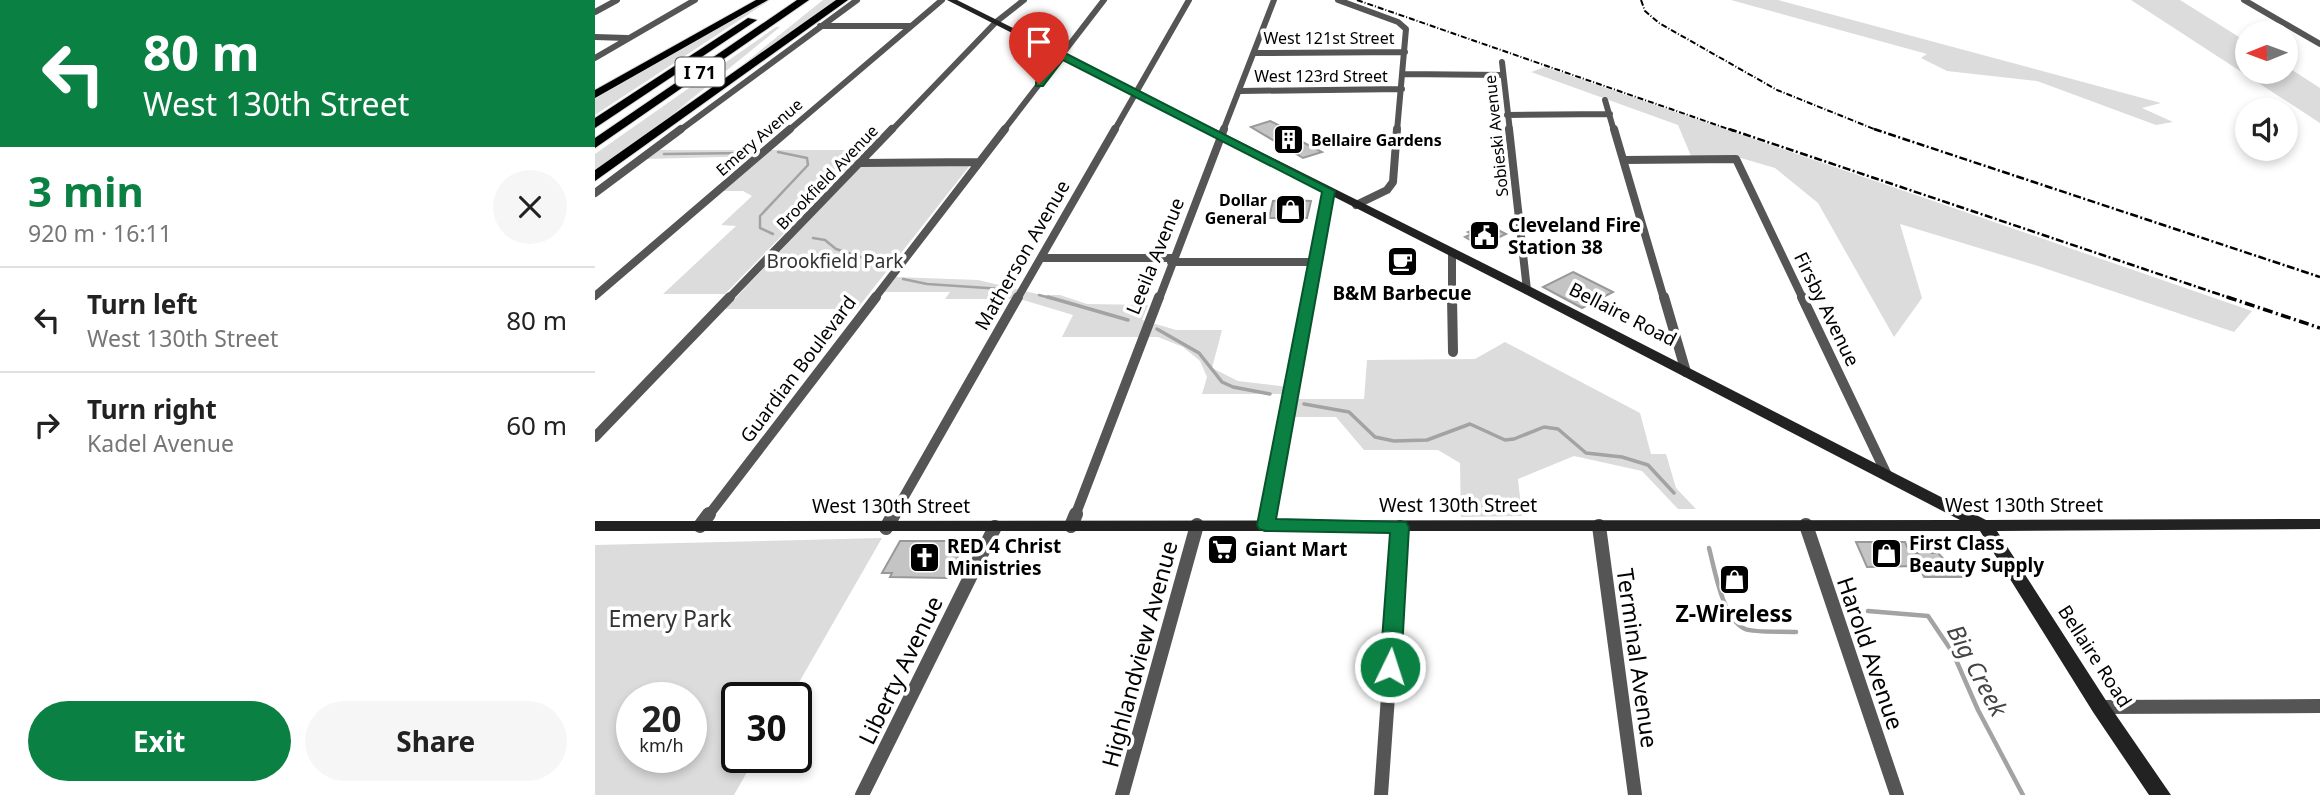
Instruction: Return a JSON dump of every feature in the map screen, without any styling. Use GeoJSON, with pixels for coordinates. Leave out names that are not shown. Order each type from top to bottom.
{"type":"FeatureCollection","features":[{"type":"Feature","properties":{"kind":"highway"},"geometry":{"type":"LineString","coordinates":[[595,95],[744,0]]}},
{"type":"Feature","properties":{"kind":"highway"},"geometry":{"type":"LineString","coordinates":[[595,95],[763,0]]}},
{"type":"Feature","properties":{"kind":"highway","name":"I 71"},"geometry":{"type":"LineString","coordinates":[[595,124],[782,0]]}},
{"type":"Feature","properties":{"kind":"highway","name":"I 71"},"geometry":{"type":"LineString","coordinates":[[595,144],[804,0]]}},
{"type":"Feature","properties":{"kind":"highway"},"geometry":{"type":"LineString","coordinates":[[669,123],[818,0]]}},
{"type":"Feature","properties":{"kind":"highway"},"geometry":{"type":"LineString","coordinates":[[595,176],[843,0]]}},
{"type":"Feature","properties":{"kind":"street"},"geometry":{"type":"LineString","coordinates":[[595,12],[617,0]]}},
{"type":"Feature","properties":{"kind":"street"},"geometry":{"type":"LineString","coordinates":[[595,58],[695,0]]}},
{"type":"Feature","properties":{"kind":"street"},"geometry":{"type":"LineString","coordinates":[[595,193],[857,0]]}},
{"type":"Feature","properties":{"kind":"street","name":"Emery Avenue"},"geometry":{"type":"LineString","coordinates":[[595,296],[941,0]]}},
{"type":"Feature","properties":{"kind":"street","name":"Bellaire Road"},"geometry":{"type":"LineString","coordinates":[[951,0],[1527,290],[1886,473],[1986,527],[2100,707],[2161,795]]}},
{"type":"Feature","properties":{"kind":"street","name":"Brookfield Avenue"},"geometry":{"type":"LineString","coordinates":[[595,437],[996,22],[1024,0]]}},
{"type":"Feature","properties":{"kind":"street","name":"Guardian Boulevard"},"geometry":{"type":"LineString","coordinates":[[700,526],[1104,0]]}},
{"type":"Feature","properties":{"kind":"street","name":"Matherson Avenue"},"geometry":{"type":"LineString","coordinates":[[886,528],[1189,0]]}},
{"type":"Feature","properties":{"kind":"street","name":"Leeila Avenue"},"geometry":{"type":"LineString","coordinates":[[1071,526],[1274,0]]}},
{"type":"Feature","properties":{"kind":"street"},"geometry":{"type":"LineString","coordinates":[[1338,0],[1403,24],[1406,29],[1393,182],[1387,190],[1356,205]]}},
{"type":"Feature","properties":{"kind":"street"},"geometry":{"type":"LineString","coordinates":[[2244,0],[2320,44]]}},
{"type":"Feature","properties":{"kind":"street"},"geometry":{"type":"LineString","coordinates":[[820,26],[910,26]]}},
{"type":"Feature","properties":{"kind":"street"},"geometry":{"type":"LineString","coordinates":[[595,37],[630,37]]}},
{"type":"Feature","properties":{"kind":"street","name":"West 121st Street"},"geometry":{"type":"LineString","coordinates":[[1254,53],[1405,52]]}},
{"type":"Feature","properties":{"kind":"street","name":"Sobieski Avenue"},"geometry":{"type":"LineString","coordinates":[[1501,62],[1527,290]]}},
{"type":"Feature","properties":{"kind":"street"},"geometry":{"type":"LineString","coordinates":[[1402,74],[1503,75]]}},
{"type":"Feature","properties":{"kind":"street","name":"West 123rd Street"},"geometry":{"type":"LineString","coordinates":[[1240,91],[1402,89]]}},
{"type":"Feature","properties":{"kind":"street"},"geometry":{"type":"LineString","coordinates":[[1605,100],[1686,372]]}},
{"type":"Feature","properties":{"kind":"street"},"geometry":{"type":"LineString","coordinates":[[1507,115],[1610,114]]}},
{"type":"Feature","properties":{"kind":"street","name":"Firsby Avenue"},"geometry":{"type":"LineString","coordinates":[[1624,160],[1736,159],[1886,473]]}},
{"type":"Feature","properties":{"kind":"street"},"geometry":{"type":"LineString","coordinates":[[861,163],[978,162]]}},
{"type":"Feature","properties":{"kind":"street"},"geometry":{"type":"LineString","coordinates":[[1266,525],[1329,191]]}},
{"type":"Feature","properties":{"kind":"street"},"geometry":{"type":"LineString","coordinates":[[1452,254],[1453,352]]}},
{"type":"Feature","properties":{"kind":"street"},"geometry":{"type":"LineString","coordinates":[[1041,258],[1316,262]]}},
{"type":"Feature","properties":{"kind":"street","name":"West 130th Street"},"geometry":{"type":"LineString","coordinates":[[595,526],[1986,527],[2320,524]]}},
{"type":"Feature","properties":{"kind":"street","name":"Highlandview Avenue"},"geometry":{"type":"LineString","coordinates":[[1122,795],[1197,525]]}},
{"type":"Feature","properties":{"kind":"street","name":"Harold Avenue"},"geometry":{"type":"LineString","coordinates":[[1805,525],[1898,795]]}},
{"type":"Feature","properties":{"kind":"street","name":"Terminal Avenue"},"geometry":{"type":"LineString","coordinates":[[1599,526],[1635,795]]}},
{"type":"Feature","properties":{"kind":"street","name":"Liberty Avenue"},"geometry":{"type":"LineString","coordinates":[[862,795],[995,527]]}},
{"type":"Feature","properties":{"kind":"street"},"geometry":{"type":"LineString","coordinates":[[1381,795],[1400,527]]}},
{"type":"Feature","properties":{"kind":"street"},"geometry":{"type":"LineString","coordinates":[[2100,707],[2320,706]]}},
{"type":"Feature","properties":{"kind":"green space"},"geometry":{"type":"Polygon","coordinates":[[[770,0],[595,115],[595,99],[770,0]]]}},
{"type":"Feature","properties":{"kind":"green space"},"geometry":{"type":"Polygon","coordinates":[[[823,0],[838,0],[741,66],[823,0]]]}},
{"type":"Feature","properties":{"kind":"green space"},"geometry":{"type":"Polygon","coordinates":[[[1731,0],[1778,0],[2161,103],[2142,108],[2173,122],[2156,125],[2037,81],[1947,71],[1921,58],[1927,54],[1731,0]]]}},
{"type":"Feature","properties":{"kind":"green space"},"geometry":{"type":"Polygon","coordinates":[[[2131,0],[2180,0],[2235,34],[2235,68],[2131,0]]]}},
{"type":"Feature","properties":{"kind":"green space"},"geometry":{"type":"Polygon","coordinates":[[[776,27],[780,27],[668,118],[595,171],[595,154],[776,27]]]}},
{"type":"Feature","properties":{"kind":"green space"},"geometry":{"type":"Polygon","coordinates":[[[1545,67],[2252,311],[2234,332],[2035,265],[1900,224],[1922,298],[1894,337],[1818,203],[1775,168],[1734,156],[1691,156],[1678,125],[1531,72],[1545,67]]]}},
{"type":"Feature","properties":{"kind":"green space"},"geometry":{"type":"Polygon","coordinates":[[[2298,74],[2320,88],[2320,123],[2298,109],[2298,98],[2282,98],[2260,84],[2298,84],[2298,74]]]}},
{"type":"Feature","properties":{"kind":"green space"},"geometry":{"type":"Polygon","coordinates":[[[657,150],[865,150],[725,294],[663,294],[736,226],[721,225],[752,196],[743,191],[721,191],[762,156],[645,159],[657,150]]]}},
{"type":"Feature","properties":{"kind":"green space","name":"Brookfield Park"},"geometry":{"type":"Polygon","coordinates":[[[971,164],[857,309],[725,309],[862,165],[971,164]]]}},
{"type":"Feature","properties":{"kind":"green space"},"geometry":{"type":"Polygon","coordinates":[[[896,277],[978,280],[1042,295],[1060,295],[1087,304],[1148,305],[1142,320],[1176,330],[1222,330],[1212,368],[1238,381],[1288,387],[1287,394],[1202,394],[1207,377],[1200,361],[1183,347],[1158,337],[1062,337],[1073,315],[1020,299],[945,299],[950,292],[884,292],[896,277]]]}},
{"type":"Feature","properties":{"kind":"green space"},"geometry":{"type":"Polygon","coordinates":[[[1505,342],[1640,413],[1651,454],[1666,454],[1676,488],[1696,509],[1678,509],[1642,471],[1574,456],[1518,479],[1522,516],[1461,517],[1460,463],[1438,450],[1364,450],[1336,417],[1289,417],[1293,399],[1364,399],[1367,360],[1475,359],[1505,342]]]}},
{"type":"Feature","properties":{"kind":"green space","name":"Emery Park"},"geometry":{"type":"Polygon","coordinates":[[[882,538],[799,682],[721,682],[721,773],[746,773],[734,795],[595,795],[595,545],[882,538]]]}},
{"type":"Feature","properties":{"kind":"building","name":"Bellaire Gardens"},"geometry":{"type":"Polygon","coordinates":[[[1270,121],[1290,131],[1285,133],[1322,152],[1303,158],[1251,127],[1270,121]]]}},
{"type":"Feature","properties":{"kind":"building","name":"Dollar General"},"geometry":{"type":"Polygon","coordinates":[[[1273,201],[1311,201],[1307,218],[1269,218],[1273,201]]]}},
{"type":"Feature","properties":{"kind":"building","name":"Cleveland Fire Station 38"},"geometry":{"type":"Polygon","coordinates":[[[1486,224],[1506,234],[1480,246],[1465,237],[1472,234],[1468,232],[1486,224]]]}},
{"type":"Feature","properties":{"kind":"building"},"geometry":{"type":"Polygon","coordinates":[[[1573,272],[1613,292],[1582,308],[1543,287],[1573,272]]]}},
{"type":"Feature","properties":{"kind":"building","name":"RED 4 Christ Ministries"},"geometry":{"type":"Polygon","coordinates":[[[900,541],[966,541],[947,578],[890,577],[892,573],[882,573],[900,541]]]}},
{"type":"Feature","properties":{"kind":"building"},"geometry":{"type":"Polygon","coordinates":[[[1856,542],[1905,542],[1910,553],[1938,553],[1949,565],[1966,566],[1971,577],[1924,577],[1919,566],[1867,567],[1856,542]]]}},
{"type":"Feature","properties":{"kind":"waterway"},"geometry":{"type":"LineString","coordinates":[[773,234],[760,228],[760,216],[808,165],[807,158],[778,152]]}},
{"type":"Feature","properties":{"kind":"waterway"},"geometry":{"type":"LineString","coordinates":[[664,154],[748,153]]}},
{"type":"Feature","properties":{"kind":"waterway"},"geometry":{"type":"LineString","coordinates":[[813,238],[825,240],[836,249],[873,261]]}},
{"type":"Feature","properties":{"kind":"waterway"},"geometry":{"type":"LineString","coordinates":[[903,279],[927,284],[1002,289]]}},
{"type":"Feature","properties":{"kind":"waterway"},"geometry":{"type":"LineString","coordinates":[[1039,295],[1054,299]]}},
{"type":"Feature","properties":{"kind":"waterway"},"geometry":{"type":"LineString","coordinates":[[1048,297],[1128,320]]}},
{"type":"Feature","properties":{"kind":"waterway"},"geometry":{"type":"LineString","coordinates":[[1157,329],[1199,353],[1222,382],[1233,387],[1270,394]]}},
{"type":"Feature","properties":{"kind":"waterway"},"geometry":{"type":"LineString","coordinates":[[1304,404],[1349,412],[1375,437],[1394,441],[1427,440],[1470,424],[1505,440],[1544,427],[1558,429],[1586,453],[1622,457],[1648,465],[1674,493]]}},
{"type":"Feature","properties":{"kind":"waterway"},"geometry":{"type":"LineString","coordinates":[[1709,548],[1725,604],[1737,623],[1750,630],[1796,632]]}},
{"type":"Feature","properties":{"kind":"waterway","name":"Big Creek"},"geometry":{"type":"LineString","coordinates":[[1868,611],[1928,616],[1953,653],[1978,710],[2023,795]]}},
{"type":"Feature","properties":{"kind":"railway"},"geometry":{"type":"LineString","coordinates":[[1357,0],[1734,131]]}},
{"type":"Feature","properties":{"kind":"railway"},"geometry":{"type":"LineString","coordinates":[[1641,0],[1645,11],[1659,23],[1777,90],[1874,129]]}},
{"type":"Feature","properties":{"kind":"railway"},"geometry":{"type":"LineString","coordinates":[[1729,129],[2233,299]]}},
{"type":"Feature","properties":{"kind":"railway"},"geometry":{"type":"LineString","coordinates":[[1874,129],[2320,277]]}},
{"type":"Feature","properties":{"kind":"railway"},"geometry":{"type":"LineString","coordinates":[[1874,129],[1879,131]]}},
{"type":"Feature","properties":{"kind":"railway"},"geometry":{"type":"LineString","coordinates":[[2227,297],[2233,299]]}},
{"type":"Feature","properties":{"kind":"railway"},"geometry":{"type":"LineString","coordinates":[[2233,299],[2320,328]]}},
{"type":"Feature","properties":{"kind":"place","name":"Bellaire Gardens"},"geometry":{"type":"Point","coordinates":[1288,140]}},
{"type":"Feature","properties":{"kind":"place","name":"Dollar General"},"geometry":{"type":"Point","coordinates":[1290,209]}},
{"type":"Feature","properties":{"kind":"place","name":"Cleveland Fire Station 38"},"geometry":{"type":"Point","coordinates":[1485,236]}},
{"type":"Feature","properties":{"kind":"place","name":"B&M Barbecue"},"geometry":{"type":"Point","coordinates":[1402,262]}},
{"type":"Feature","properties":{"kind":"place","name":"Giant Mart"},"geometry":{"type":"Point","coordinates":[1222,549]}},
{"type":"Feature","properties":{"kind":"place","name":"First Class Beauty Supply"},"geometry":{"type":"Point","coordinates":[1886,554]}},
{"type":"Feature","properties":{"kind":"place","name":"RED 4 Christ Ministries"},"geometry":{"type":"Point","coordinates":[924,557]}},
{"type":"Feature","properties":{"kind":"place","name":"Z-Wireless"},"geometry":{"type":"Point","coordinates":[1734,579]}},
{"type":"Feature","properties":{"kind":"route"},"geometry":{"type":"LineString","coordinates":[[1039,84],[1062,55],[1329,191],[1266,525],[1400,527],[1390,667]]}}]}
